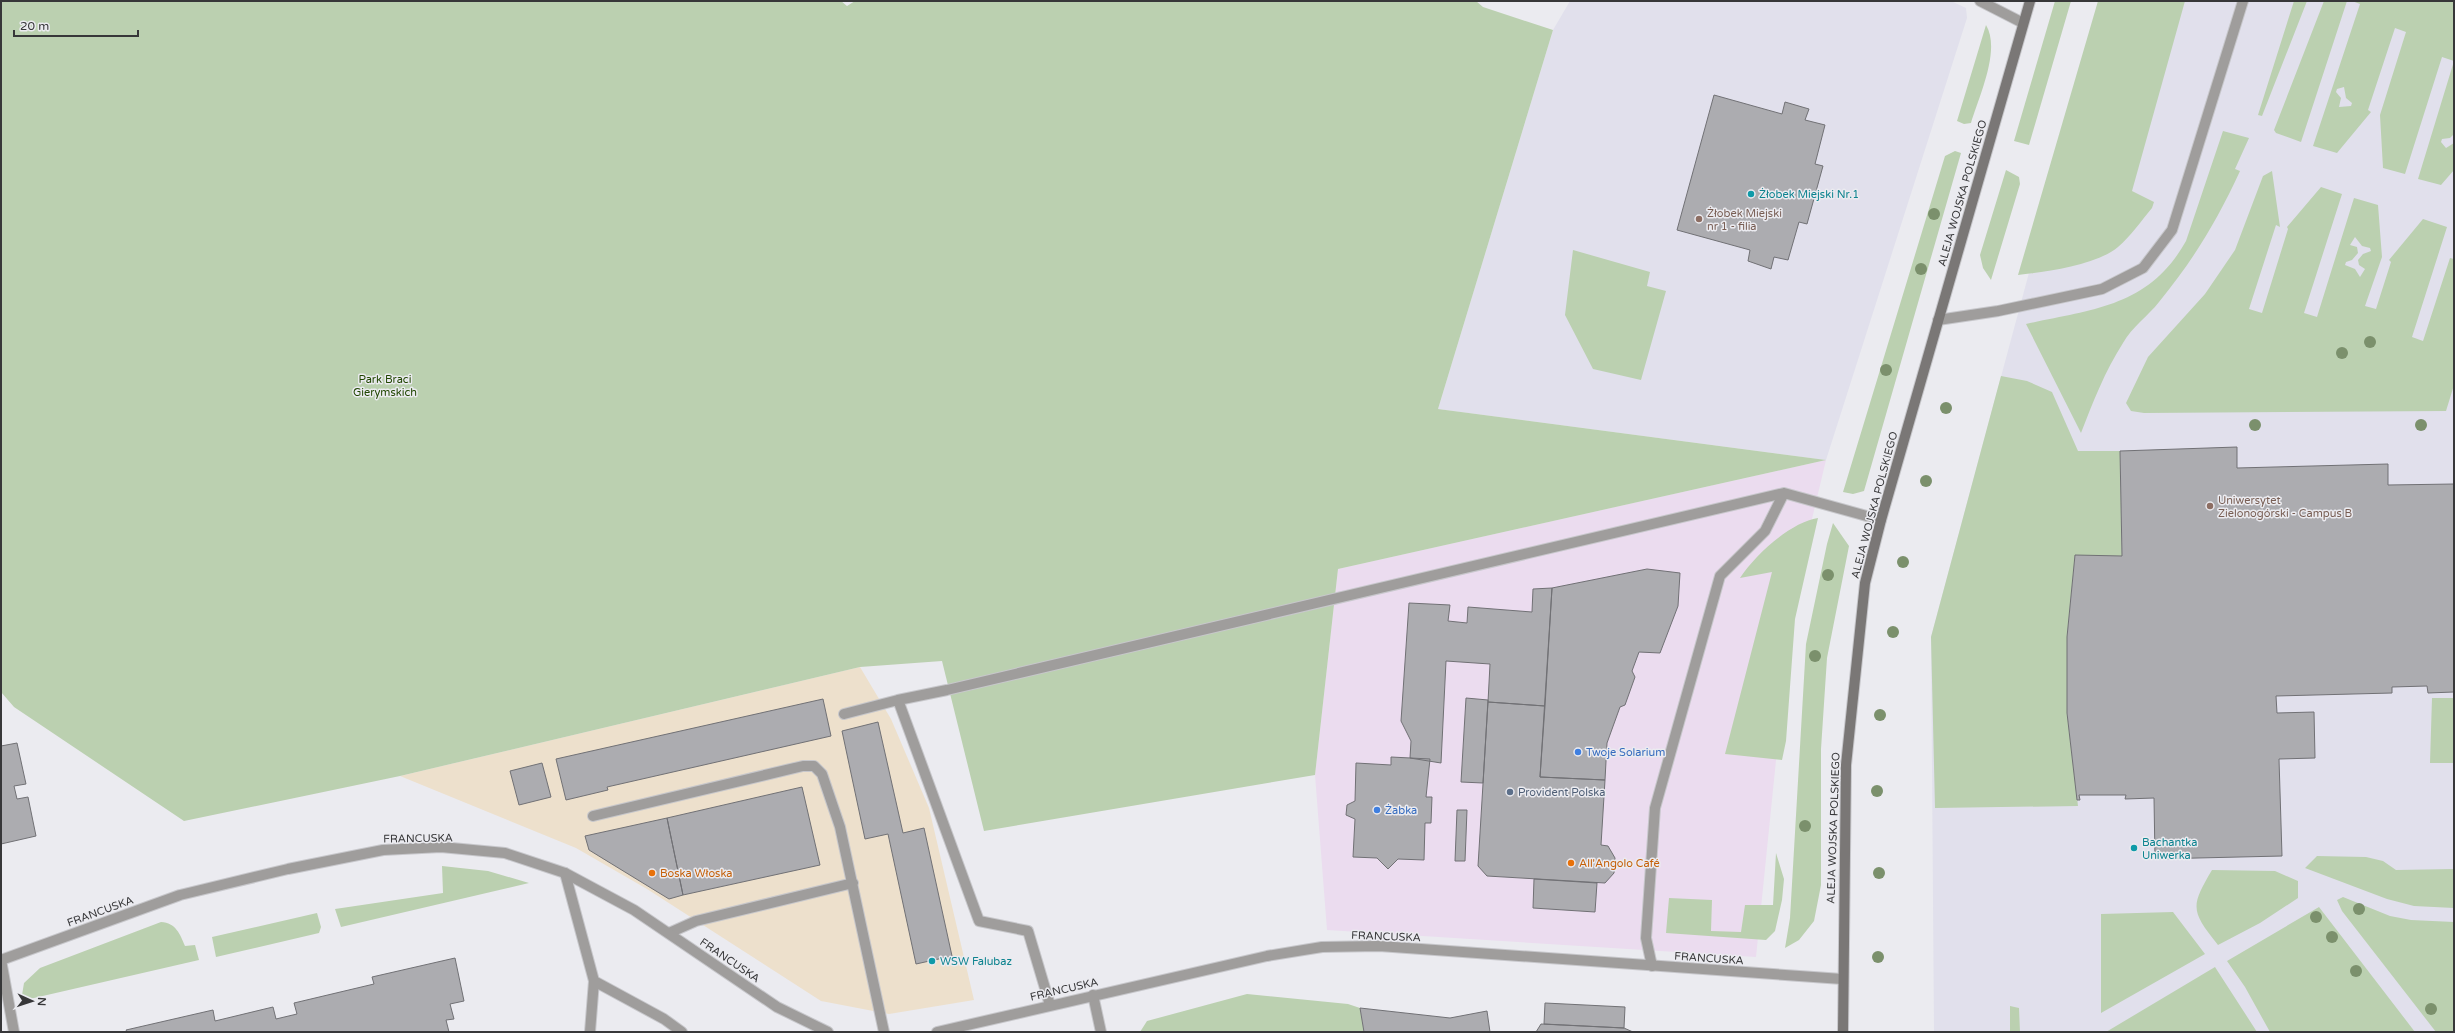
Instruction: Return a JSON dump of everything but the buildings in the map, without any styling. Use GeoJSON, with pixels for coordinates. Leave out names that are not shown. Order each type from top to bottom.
{"type":"FeatureCollection","features":[{"type":"Feature","properties":{"kind":"main road","name":"ALEJA WOJSKA POLSKIEGO"},"geometry":{"type":"LineString","coordinates":[[1843,1032],[1842,979],[1846,765],[1865,583],[1881,520],[2030,1]]}},
{"type":"Feature","properties":{"kind":"street"},"geometry":{"type":"LineString","coordinates":[[1980,1],[2023,23]]}},
{"type":"Feature","properties":{"kind":"street"},"geometry":{"type":"LineString","coordinates":[[1938,320],[2005,310],[2102,289],[2143,268],[2172,230],[2243,1]]}},
{"type":"Feature","properties":{"kind":"street"},"geometry":{"type":"LineString","coordinates":[[1652,966],[1646,938],[1655,808],[1713,598],[1720,576],[1765,531],[1784,493]]}},
{"type":"Feature","properties":{"kind":"street"},"geometry":{"type":"LineString","coordinates":[[844,714],[898,700],[1784,493],[1881,520]]}},
{"type":"Feature","properties":{"kind":"street"},"geometry":{"type":"LineString","coordinates":[[898,700],[979,921],[1028,931],[1050,1005]]}},
{"type":"Feature","properties":{"kind":"street"},"geometry":{"type":"LineString","coordinates":[[593,816],[803,766],[814,766],[822,774],[840,827],[884,1032]]}},
{"type":"Feature","properties":{"kind":"street","name":"FRANCUSKA"},"geometry":{"type":"LineString","coordinates":[[1,960],[180,895],[288,868],[383,850],[441,847],[505,853],[565,873],[634,910],[777,1007],[828,1032]]}},
{"type":"Feature","properties":{"kind":"street"},"geometry":{"type":"LineString","coordinates":[[565,873],[594,981],[590,1032]]}},
{"type":"Feature","properties":{"kind":"street"},"geometry":{"type":"LineString","coordinates":[[669,934],[696,921],[853,883]]}},
{"type":"Feature","properties":{"kind":"street","name":"FRANCUSKA"},"geometry":{"type":"LineString","coordinates":[[937,1032],[1267,956],[1322,947],[1379,946],[1842,979]]}},
{"type":"Feature","properties":{"kind":"street"},"geometry":{"type":"LineString","coordinates":[[1,960],[14,1032]]}},
{"type":"Feature","properties":{"kind":"street"},"geometry":{"type":"LineString","coordinates":[[594,981],[664,1018],[682,1032]]}},
{"type":"Feature","properties":{"kind":"street"},"geometry":{"type":"LineString","coordinates":[[1093,995],[1101,1032]]}},
{"type":"Feature","properties":{"kind":"shaded area","name":"Żłobek Miejski nr 1 - filia"},"geometry":{"type":"Polygon","coordinates":[[[1570,1],[1951,1],[1966,8],[1967,18],[1826,460],[1438,409],[1553,30],[1570,1]]]}},
{"type":"Feature","properties":{"kind":"shaded area","name":"Uniwersytet Zielonogórski - Campus B"},"geometry":{"type":"Polygon","coordinates":[[[2108,1],[2454,1],[2454,1032],[1934,1032],[1931,637],[2030,269],[2108,1]]]}},
{"type":"Feature","properties":{"kind":"shaded area"},"geometry":{"type":"Polygon","coordinates":[[[1826,460],[1792,603],[1756,957],[1327,930],[1315,775],[1338,569],[1826,460]]]}},
{"type":"Feature","properties":{"kind":"shaded area"},"geometry":{"type":"Polygon","coordinates":[[[860,667],[891,719],[929,808],[974,1000],[889,1014],[821,1001],[647,889],[576,848],[400,776],[860,667]]]}},
{"type":"Feature","properties":{"kind":"green space","name":"Park Braci Gierymskich"},"geometry":{"type":"Polygon","coordinates":[[[1,1],[841,1],[847,6],[855,1],[1476,1],[1483,7],[1553,30],[1438,409],[1826,460],[1338,569],[1315,775],[984,831],[942,661],[860,667],[400,776],[184,821],[14,707],[1,692],[1,1]]]}},
{"type":"Feature","properties":{"kind":"green space"},"geometry":{"type":"Polygon","coordinates":[[[2055,1],[2071,1],[2029,145],[2014,141],[2055,1]]]}},
{"type":"Feature","properties":{"kind":"green space"},"geometry":{"type":"Polygon","coordinates":[[[2098,1],[2185,1],[2132,191],[2154,202],[2152,208],[2132,233],[2123,243],[2109,253],[2097,259],[2070,267],[2018,275],[2098,1]]]}},
{"type":"Feature","properties":{"kind":"green space"},"geometry":{"type":"Polygon","coordinates":[[[2294,1],[2307,1],[2262,116],[2258,115],[2294,1]]]}},
{"type":"Feature","properties":{"kind":"green space"},"geometry":{"type":"Polygon","coordinates":[[[2324,1],[2347,1],[2301,142],[2276,133],[2274,130],[2324,1]]]}},
{"type":"Feature","properties":{"kind":"green space"},"geometry":{"type":"Polygon","coordinates":[[[2352,1],[2454,1],[2454,61],[2442,57],[2405,174],[2383,168],[2380,115],[2406,32],[2395,28],[2368,110],[2371,112],[2337,153],[2313,146],[2360,4],[2352,1]],[[2344,87],[2337,89],[2336,92],[2341,98],[2339,107],[2351,106],[2352,103],[2346,98],[2344,87]]]}},
{"type":"Feature","properties":{"kind":"green space"},"geometry":{"type":"Polygon","coordinates":[[[1986,25],[1990,35],[1990,60],[1971,123],[1964,124],[1957,121],[1986,25]]]}},
{"type":"Feature","properties":{"kind":"green space"},"geometry":{"type":"Polygon","coordinates":[[[2454,61],[2454,134],[2450,138],[2442,139],[2441,142],[2446,148],[2454,143],[2454,170],[2441,185],[2418,179],[2454,61]]]}},
{"type":"Feature","properties":{"kind":"green space"},"geometry":{"type":"Polygon","coordinates":[[[2223,131],[2249,138],[2235,169],[2240,171],[2223,207],[2194,255],[2155,307],[2127,337],[2100,387],[2081,433],[2026,324],[2096,309],[2117,302],[2137,292],[2155,280],[2171,263],[2186,241],[2223,131]]]}},
{"type":"Feature","properties":{"kind":"green space"},"geometry":{"type":"Polygon","coordinates":[[[1955,151],[1961,153],[1864,491],[1853,494],[1843,492],[1945,156],[1955,151]]]}},
{"type":"Feature","properties":{"kind":"green space"},"geometry":{"type":"Polygon","coordinates":[[[2006,170],[2019,177],[2020,184],[1991,280],[1983,268],[1980,255],[2006,170]]]}},
{"type":"Feature","properties":{"kind":"green space"},"geometry":{"type":"Polygon","coordinates":[[[2272,171],[2280,227],[2276,225],[2249,309],[2262,313],[2288,229],[2287,227],[2321,187],[2342,194],[2304,313],[2317,317],[2354,198],[2378,205],[2382,257],[2365,306],[2376,309],[2391,262],[2389,260],[2423,219],[2447,227],[2412,337],[2423,341],[2450,258],[2454,259],[2454,385],[2446,411],[2144,413],[2131,411],[2126,403],[2148,357],[2205,294],[2235,250],[2263,176],[2272,171]],[[2355,237],[2350,245],[2357,247],[2358,253],[2352,260],[2346,262],[2345,265],[2355,269],[2360,277],[2365,269],[2359,265],[2358,260],[2363,254],[2371,251],[2370,248],[2362,246],[2355,237]]]}},
{"type":"Feature","properties":{"kind":"green space"},"geometry":{"type":"Polygon","coordinates":[[[1573,250],[1650,272],[1647,286],[1666,291],[1641,380],[1593,369],[1565,315],[1573,250]]]}},
{"type":"Feature","properties":{"kind":"green space"},"geometry":{"type":"Polygon","coordinates":[[[2001,376],[2027,381],[2052,392],[2078,451],[2120,451],[2122,556],[2075,556],[2067,637],[2067,713],[2078,806],[1935,808],[1931,637],[2001,376]]]}},
{"type":"Feature","properties":{"kind":"green space"},"geometry":{"type":"Polygon","coordinates":[[[1818,518],[1795,619],[1786,741],[1782,760],[1725,754],[1772,572],[1740,578],[1755,559],[1774,541],[1797,526],[1818,518]]]}},
{"type":"Feature","properties":{"kind":"green space"},"geometry":{"type":"Polygon","coordinates":[[[1833,523],[1849,546],[1827,658],[1821,749],[1821,885],[1814,921],[1799,940],[1785,948],[1790,918],[1806,644],[1827,544],[1833,523]]]}},
{"type":"Feature","properties":{"kind":"green space"},"geometry":{"type":"Polygon","coordinates":[[[2432,698],[2454,698],[2454,763],[2430,763],[2432,698]]]}},
{"type":"Feature","properties":{"kind":"green space"},"geometry":{"type":"Polygon","coordinates":[[[1776,853],[1784,879],[1782,900],[1775,931],[1766,940],[1666,933],[1669,898],[1712,900],[1711,931],[1741,932],[1745,905],[1773,905],[1776,853]]]}},
{"type":"Feature","properties":{"kind":"green space"},"geometry":{"type":"Polygon","coordinates":[[[2317,856],[2366,857],[2383,861],[2396,870],[2454,869],[2454,908],[2414,906],[2387,899],[2305,868],[2317,856]]]}},
{"type":"Feature","properties":{"kind":"green space"},"geometry":{"type":"Polygon","coordinates":[[[442,866],[488,871],[529,883],[341,927],[335,909],[443,893],[442,866]]]}},
{"type":"Feature","properties":{"kind":"green space"},"geometry":{"type":"Polygon","coordinates":[[[2212,870],[2275,871],[2298,881],[2298,898],[2260,923],[2218,945],[2198,916],[2197,909],[2197,901],[2200,893],[2212,870]]]}},
{"type":"Feature","properties":{"kind":"green space"},"geometry":{"type":"Polygon","coordinates":[[[2343,897],[2390,916],[2411,920],[2454,922],[2454,1032],[2436,1032],[2342,911],[2337,900],[2343,897]]]}},
{"type":"Feature","properties":{"kind":"green space"},"geometry":{"type":"Polygon","coordinates":[[[2319,907],[2415,1032],[2270,1032],[2245,987],[2227,961],[2319,907]]]}},
{"type":"Feature","properties":{"kind":"green space"},"geometry":{"type":"Polygon","coordinates":[[[2173,912],[2205,954],[2101,1013],[2101,914],[2173,912]]]}},
{"type":"Feature","properties":{"kind":"green space"},"geometry":{"type":"Polygon","coordinates":[[[317,913],[321,927],[319,933],[216,957],[212,937],[317,913]]]}},
{"type":"Feature","properties":{"kind":"green space"},"geometry":{"type":"Polygon","coordinates":[[[161,922],[170,924],[177,930],[185,946],[195,945],[199,960],[21,1001],[24,983],[40,968],[161,922]]]}},
{"type":"Feature","properties":{"kind":"green space"},"geometry":{"type":"Polygon","coordinates":[[[2215,967],[2257,1032],[2106,1032],[2215,967]]]}},
{"type":"Feature","properties":{"kind":"green space"},"geometry":{"type":"Polygon","coordinates":[[[1247,994],[1348,1004],[1360,1008],[1364,1032],[1140,1032],[1147,1021],[1247,994]]]}},
{"type":"Feature","properties":{"kind":"green space"},"geometry":{"type":"Polygon","coordinates":[[[2010,1006],[2019,1008],[2020,1032],[2010,1032],[2010,1006]]]}},
{"type":"Feature","properties":{"kind":"place","name":"Żłobek Miejski Nr.1"},"geometry":{"type":"Point","coordinates":[1751,194]}},
{"type":"Feature","properties":{"kind":"place","name":"Żłobek Miejski nr 1 - filia"},"geometry":{"type":"Point","coordinates":[1699,219]}},
{"type":"Feature","properties":{"kind":"place","name":"Uniwersytet Zielonogórski - Campus B"},"geometry":{"type":"Point","coordinates":[2210,506]}},
{"type":"Feature","properties":{"kind":"place","name":"Twoje Solarium"},"geometry":{"type":"Point","coordinates":[1578,752]}},
{"type":"Feature","properties":{"kind":"place","name":"Provident Polska"},"geometry":{"type":"Point","coordinates":[1510,792]}},
{"type":"Feature","properties":{"kind":"place","name":"Żabka"},"geometry":{"type":"Point","coordinates":[1377,810]}},
{"type":"Feature","properties":{"kind":"place","name":"Bachantka Uniwerka"},"geometry":{"type":"Point","coordinates":[2134,848]}},
{"type":"Feature","properties":{"kind":"place","name":"All'Angolo Café"},"geometry":{"type":"Point","coordinates":[1571,863]}},
{"type":"Feature","properties":{"kind":"place","name":"Boska Włoska"},"geometry":{"type":"Point","coordinates":[652,873]}},
{"type":"Feature","properties":{"kind":"place","name":"WSW Falubaz"},"geometry":{"type":"Point","coordinates":[932,961]}}]}
